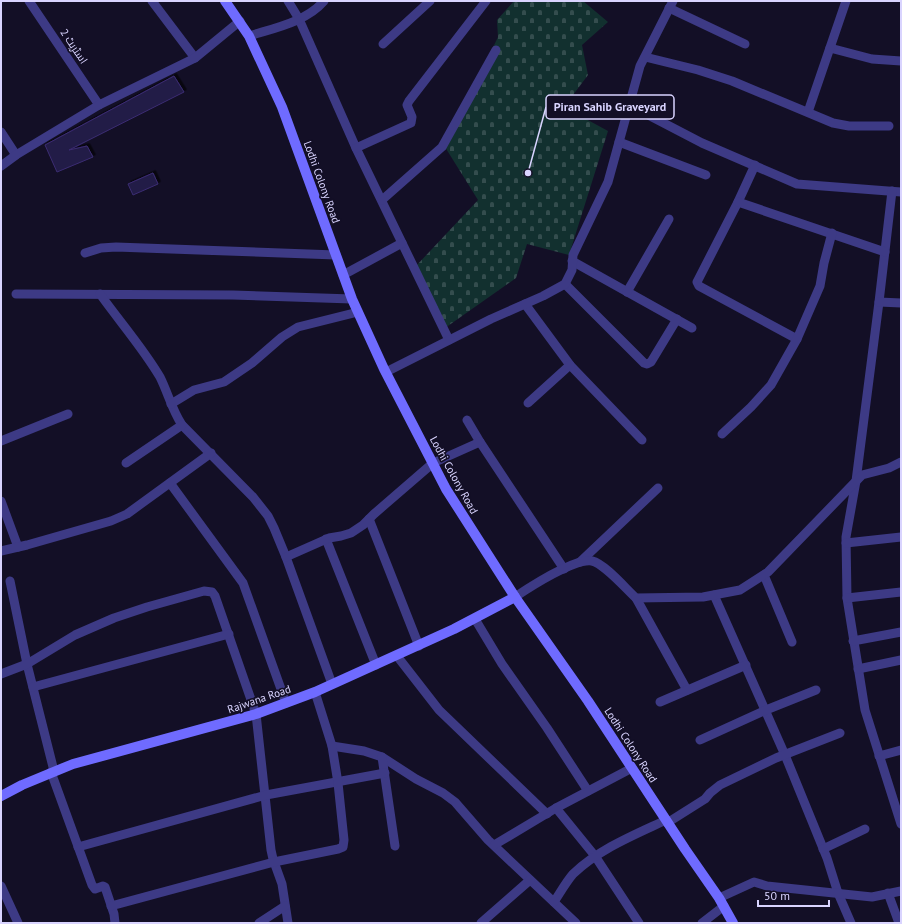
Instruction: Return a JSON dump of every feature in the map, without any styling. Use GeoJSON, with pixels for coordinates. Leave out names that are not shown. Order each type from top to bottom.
{"type":"FeatureCollection","features":[{"type":"Feature","properties":{"kind":"main road","name":"Lodhi Colony Road"},"geometry":{"type":"LineString","coordinates":[[225,1],[249,36],[282,107],[352,299],[386,372],[446,490],[515,597],[588,701],[722,902],[734,923]]}},
{"type":"Feature","properties":{"kind":"main road","name":"Rajwana Road"},"geometry":{"type":"LineString","coordinates":[[1,796],[52,771],[73,764],[256,714],[315,692],[419,646],[475,619],[515,597]]}},
{"type":"Feature","properties":{"kind":"street","name":"اسٹریٹ 2"},"geometry":{"type":"LineString","coordinates":[[29,1],[99,105]]}},
{"type":"Feature","properties":{"kind":"street"},"geometry":{"type":"LineString","coordinates":[[152,1],[195,58]]}},
{"type":"Feature","properties":{"kind":"street"},"geometry":{"type":"LineString","coordinates":[[288,1],[299,19],[356,148],[449,340]]}},
{"type":"Feature","properties":{"kind":"street"},"geometry":{"type":"LineString","coordinates":[[249,36],[299,19],[320,6],[324,1]]}},
{"type":"Feature","properties":{"kind":"street"},"geometry":{"type":"LineString","coordinates":[[383,44],[430,1]]}},
{"type":"Feature","properties":{"kind":"street"},"geometry":{"type":"LineString","coordinates":[[356,148],[411,123],[412,116],[407,105],[486,1]]}},
{"type":"Feature","properties":{"kind":"street"},"geometry":{"type":"LineString","coordinates":[[808,112],[846,1]]}},
{"type":"Feature","properties":{"kind":"street"},"geometry":{"type":"LineString","coordinates":[[386,372],[491,319],[543,296],[565,284],[572,270],[573,255],[608,182],[640,66],[671,5],[745,44]]}},
{"type":"Feature","properties":{"kind":"street"},"geometry":{"type":"LineString","coordinates":[[1,166],[16,155],[99,105],[195,58],[240,21]]}},
{"type":"Feature","properties":{"kind":"street"},"geometry":{"type":"LineString","coordinates":[[830,48],[872,59],[901,61]]}},
{"type":"Feature","properties":{"kind":"street"},"geometry":{"type":"LineString","coordinates":[[382,200],[442,147],[496,50]]}},
{"type":"Feature","properties":{"kind":"street"},"geometry":{"type":"LineString","coordinates":[[644,57],[698,70],[732,81],[833,123],[849,126],[889,126]]}},
{"type":"Feature","properties":{"kind":"street"},"geometry":{"type":"LineString","coordinates":[[629,106],[702,143],[797,184],[896,191],[885,252],[856,481],[846,543],[847,598],[864,710],[901,824]]}},
{"type":"Feature","properties":{"kind":"street"},"geometry":{"type":"LineString","coordinates":[[1,132],[16,155]]}},
{"type":"Feature","properties":{"kind":"street"},"geometry":{"type":"LineString","coordinates":[[619,142],[706,175]]}},
{"type":"Feature","properties":{"kind":"street"},"geometry":{"type":"LineString","coordinates":[[755,165],[738,202],[697,282],[699,286],[797,339]]}},
{"type":"Feature","properties":{"kind":"street"},"geometry":{"type":"LineString","coordinates":[[738,202],[885,252]]}},
{"type":"Feature","properties":{"kind":"street"},"geometry":{"type":"LineString","coordinates":[[628,292],[668,219]]}},
{"type":"Feature","properties":{"kind":"street"},"geometry":{"type":"LineString","coordinates":[[722,434],[751,408],[771,386],[797,339],[820,286],[832,233]]}},
{"type":"Feature","properties":{"kind":"street"},"geometry":{"type":"LineString","coordinates":[[343,275],[402,243]]}},
{"type":"Feature","properties":{"kind":"street"},"geometry":{"type":"LineString","coordinates":[[85,253],[116,246],[336,255]]}},
{"type":"Feature","properties":{"kind":"street"},"geometry":{"type":"LineString","coordinates":[[572,261],[692,328]]}},
{"type":"Feature","properties":{"kind":"street"},"geometry":{"type":"LineString","coordinates":[[565,284],[644,363],[647,364],[651,362],[677,319]]}},
{"type":"Feature","properties":{"kind":"street"},"geometry":{"type":"LineString","coordinates":[[16,294],[233,295],[352,299]]}},
{"type":"Feature","properties":{"kind":"street"},"geometry":{"type":"LineString","coordinates":[[100,294],[150,362],[160,378],[182,425],[263,508],[274,528],[286,557],[332,684]]}},
{"type":"Feature","properties":{"kind":"street"},"geometry":{"type":"LineString","coordinates":[[879,302],[901,303]]}},
{"type":"Feature","properties":{"kind":"street"},"geometry":{"type":"LineString","coordinates":[[525,304],[570,365],[642,440]]}},
{"type":"Feature","properties":{"kind":"street"},"geometry":{"type":"LineString","coordinates":[[171,404],[194,390],[224,382],[252,363],[282,337],[298,327],[358,312]]}},
{"type":"Feature","properties":{"kind":"street"},"geometry":{"type":"LineString","coordinates":[[528,403],[570,365]]}},
{"type":"Feature","properties":{"kind":"street"},"geometry":{"type":"LineString","coordinates":[[1,441],[68,414]]}},
{"type":"Feature","properties":{"kind":"street"},"geometry":{"type":"LineString","coordinates":[[467,420],[564,569]]}},
{"type":"Feature","properties":{"kind":"street"},"geometry":{"type":"LineString","coordinates":[[126,463],[182,425]]}},
{"type":"Feature","properties":{"kind":"street"},"geometry":{"type":"LineString","coordinates":[[286,557],[326,539],[351,533],[363,525],[433,463],[480,442]]}},
{"type":"Feature","properties":{"kind":"street"},"geometry":{"type":"LineString","coordinates":[[1,551],[127,514],[211,453]]}},
{"type":"Feature","properties":{"kind":"street"},"geometry":{"type":"LineString","coordinates":[[636,598],[703,596],[740,590],[768,572],[862,475],[889,468],[901,462]]}},
{"type":"Feature","properties":{"kind":"street"},"geometry":{"type":"LineString","coordinates":[[170,483],[243,582],[286,703]]}},
{"type":"Feature","properties":{"kind":"street"},"geometry":{"type":"LineString","coordinates":[[580,562],[658,488]]}},
{"type":"Feature","properties":{"kind":"street"},"geometry":{"type":"LineString","coordinates":[[1,501],[18,547]]}},
{"type":"Feature","properties":{"kind":"street"},"geometry":{"type":"LineString","coordinates":[[369,519],[419,646]]}},
{"type":"Feature","properties":{"kind":"street"},"geometry":{"type":"LineString","coordinates":[[846,543],[901,538]]}},
{"type":"Feature","properties":{"kind":"street"},"geometry":{"type":"LineString","coordinates":[[326,539],[376,665]]}},
{"type":"Feature","properties":{"kind":"street"},"geometry":{"type":"LineString","coordinates":[[515,597],[554,573],[580,562],[592,561],[607,570],[636,598],[687,690]]}},
{"type":"Feature","properties":{"kind":"street"},"geometry":{"type":"LineString","coordinates":[[764,575],[792,642]]}},
{"type":"Feature","properties":{"kind":"street"},"geometry":{"type":"LineString","coordinates":[[10,581],[27,664],[52,771],[93,887],[95,889],[103,886],[106,887],[115,923]]}},
{"type":"Feature","properties":{"kind":"street"},"geometry":{"type":"LineString","coordinates":[[1,674],[27,664],[75,635],[114,618],[204,591],[209,591],[214,594],[256,714],[271,850],[284,892],[288,923]]}},
{"type":"Feature","properties":{"kind":"street"},"geometry":{"type":"LineString","coordinates":[[847,598],[901,592]]}},
{"type":"Feature","properties":{"kind":"street"},"geometry":{"type":"LineString","coordinates":[[714,595],[786,755],[850,923]]}},
{"type":"Feature","properties":{"kind":"street"},"geometry":{"type":"LineString","coordinates":[[475,619],[502,664],[547,728],[588,791]]}},
{"type":"Feature","properties":{"kind":"street"},"geometry":{"type":"LineString","coordinates":[[853,641],[901,632]]}},
{"type":"Feature","properties":{"kind":"street"},"geometry":{"type":"LineString","coordinates":[[33,687],[229,634]]}},
{"type":"Feature","properties":{"kind":"street"},"geometry":{"type":"LineString","coordinates":[[397,656],[440,710],[547,814]]}},
{"type":"Feature","properties":{"kind":"street"},"geometry":{"type":"LineString","coordinates":[[858,669],[901,660]]}},
{"type":"Feature","properties":{"kind":"street"},"geometry":{"type":"LineString","coordinates":[[660,702],[746,666]]}},
{"type":"Feature","properties":{"kind":"street"},"geometry":{"type":"LineString","coordinates":[[700,740],[766,710],[816,690]]}},
{"type":"Feature","properties":{"kind":"street"},"geometry":{"type":"LineString","coordinates":[[111,906],[274,862],[343,847],[344,840],[338,783],[332,746],[315,692]]}},
{"type":"Feature","properties":{"kind":"street"},"geometry":{"type":"LineString","coordinates":[[554,902],[572,875],[595,856],[630,837],[667,821],[705,799],[720,785],[786,755],[840,733]]}},
{"type":"Feature","properties":{"kind":"street"},"geometry":{"type":"LineString","coordinates":[[332,746],[364,751],[382,757],[443,793],[455,802],[494,845],[554,902],[571,921]]}},
{"type":"Feature","properties":{"kind":"street"},"geometry":{"type":"LineString","coordinates":[[879,756],[901,750]]}},
{"type":"Feature","properties":{"kind":"street"},"geometry":{"type":"LineString","coordinates":[[382,757],[395,846]]}},
{"type":"Feature","properties":{"kind":"street"},"geometry":{"type":"LineString","coordinates":[[494,845],[556,808],[632,768]]}},
{"type":"Feature","properties":{"kind":"street"},"geometry":{"type":"LineString","coordinates":[[78,846],[266,795],[338,783],[385,773]]}},
{"type":"Feature","properties":{"kind":"street"},"geometry":{"type":"LineString","coordinates":[[556,808],[595,856],[639,923]]}},
{"type":"Feature","properties":{"kind":"street"},"geometry":{"type":"LineString","coordinates":[[823,849],[865,829]]}},
{"type":"Feature","properties":{"kind":"street"},"geometry":{"type":"LineString","coordinates":[[481,923],[530,880]]}},
{"type":"Feature","properties":{"kind":"street"},"geometry":{"type":"LineString","coordinates":[[702,923],[722,902],[754,882],[767,886],[872,897],[901,891]]}},
{"type":"Feature","properties":{"kind":"street"},"geometry":{"type":"LineString","coordinates":[[1,886],[18,923]]}},
{"type":"Feature","properties":{"kind":"street"},"geometry":{"type":"LineString","coordinates":[[888,893],[897,922]]}},
{"type":"Feature","properties":{"kind":"street"},"geometry":{"type":"LineString","coordinates":[[259,923],[285,906]]}},
{"type":"Feature","properties":{"kind":"green space"},"geometry":{"type":"Polygon","coordinates":[[[514,1],[583,1],[608,22],[582,45],[588,75],[564,107],[608,131],[569,255],[527,244],[516,278],[445,328],[416,266],[478,200],[445,147],[498,37],[497,20],[514,1]]]}},
{"type":"Feature","properties":{"kind":"building"},"geometry":{"type":"Polygon","coordinates":[[[174,76],[184,92],[69,150],[87,146],[93,157],[57,172],[45,145],[174,76]]]}},
{"type":"Feature","properties":{"kind":"building"},"geometry":{"type":"Polygon","coordinates":[[[153,173],[158,184],[133,195],[128,184],[153,173]]]}},
{"type":"Feature","properties":{"kind":"place","name":"Piran Sahib Graveyard"},"geometry":{"type":"Point","coordinates":[528,173]}}]}
